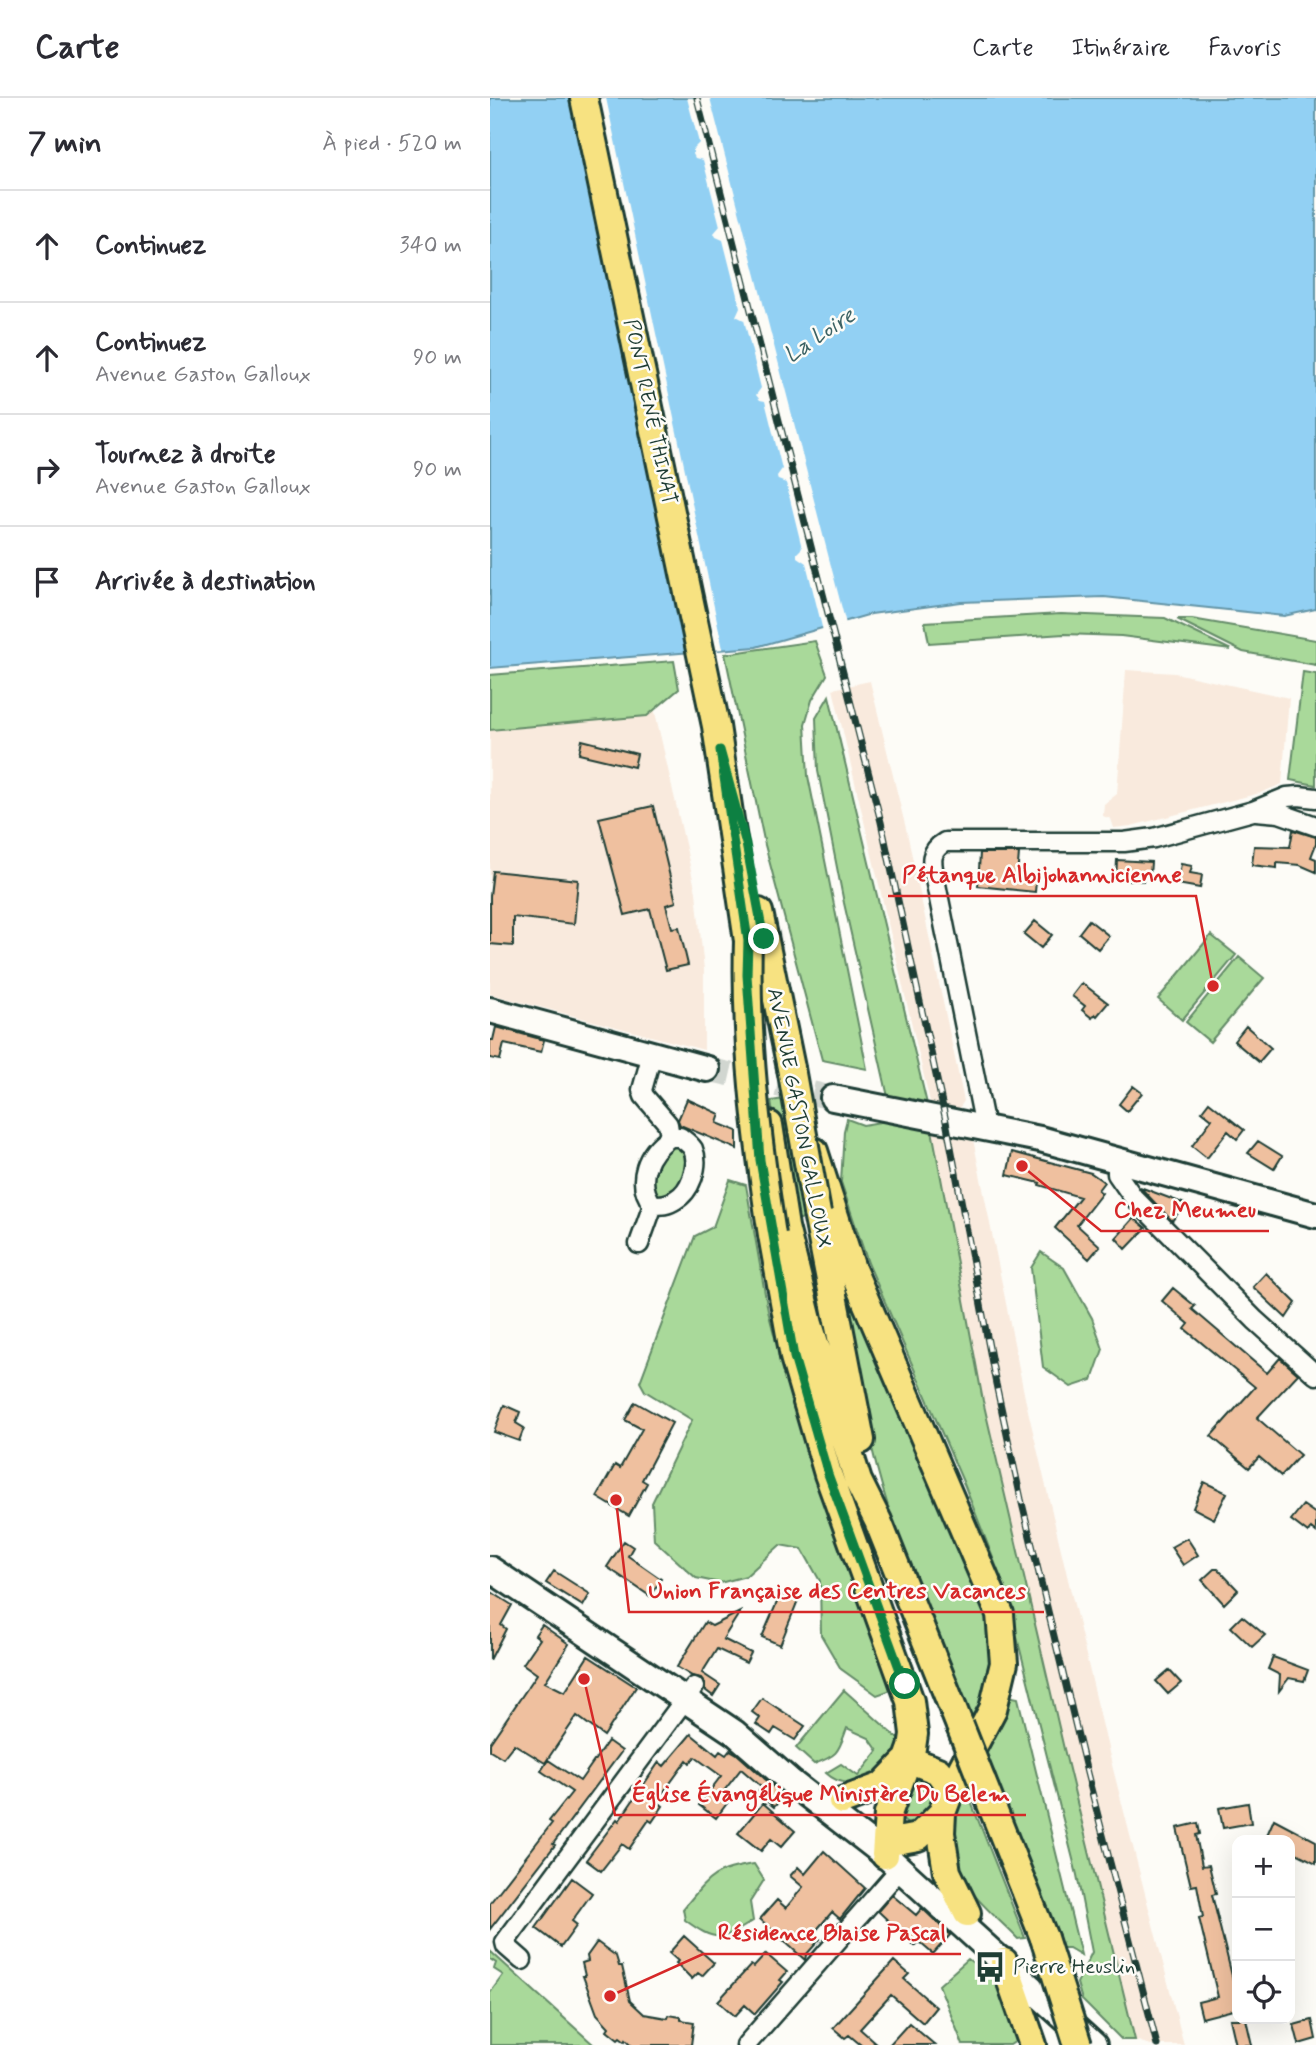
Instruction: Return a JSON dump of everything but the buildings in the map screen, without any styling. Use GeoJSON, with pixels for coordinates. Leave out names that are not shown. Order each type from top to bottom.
{"type":"FeatureCollection","features":[{"type":"Feature","properties":{"kind":"main road","name":"PONT RENÉ THINAT"},"geometry":{"type":"LineString","coordinates":[[584,98],[718,738]]}},
{"type":"Feature","properties":{"kind":"main road","name":"AVENUE GASTON GALLOUX"},"geometry":{"type":"LineString","coordinates":[[718,738],[748,941],[778,1231],[858,1480],[878,1521],[1044,1938],[1078,2045]]}},
{"type":"Feature","properties":{"kind":"main road","name":"AVENUE GASTON GALLOUX"},"geometry":{"type":"LineString","coordinates":[[718,738],[746,844],[878,1521]]}},
{"type":"Feature","properties":{"kind":"main road"},"geometry":{"type":"LineString","coordinates":[[490,1010],[707,1069]]}},
{"type":"Feature","properties":{"kind":"main road"},"geometry":{"type":"LineString","coordinates":[[791,1068],[813,1148],[852,1269],[1000,1614],[1003,1663],[993,1709],[951,1788],[942,1813],[941,1833],[947,1872],[967,1913]]}},
{"type":"Feature","properties":{"kind":"main road"},"geometry":{"type":"LineString","coordinates":[[833,1098],[985,1127],[1316,1215]]}},
{"type":"Feature","properties":{"kind":"main road"},"geometry":{"type":"LineString","coordinates":[[778,1231],[794,1357],[828,1474],[910,1701],[914,1734],[888,1814],[889,1848]]}},
{"type":"Feature","properties":{"kind":"main road"},"geometry":{"type":"LineString","coordinates":[[490,1569],[689,1694],[777,1769],[798,1779],[889,1848],[967,1913],[1109,2045]]}},
{"type":"Feature","properties":{"kind":"main road"},"geometry":{"type":"LineString","coordinates":[[735,1733],[842,1801],[1010,1967],[1094,2045]]}},
{"type":"Feature","properties":{"kind":"main road"},"geometry":{"type":"LineString","coordinates":[[908,1759],[938,1772],[951,1788]]}},
{"type":"Feature","properties":{"kind":"main road"},"geometry":{"type":"LineString","coordinates":[[842,1801],[881,1786],[908,1759]]}},
{"type":"Feature","properties":{"kind":"main road"},"geometry":{"type":"LineString","coordinates":[[889,1848],[918,1837],[942,1813]]}},
{"type":"Feature","properties":{"kind":"main road"},"geometry":{"type":"LineString","coordinates":[[1010,1967],[1033,2045]]}},
{"type":"Feature","properties":{"kind":"street"},"geometry":{"type":"LineString","coordinates":[[985,1127],[936,884],[932,856],[935,848],[945,842],[1124,842],[1154,838],[1253,811],[1287,797],[1316,798]]}},
{"type":"Feature","properties":{"kind":"street"},"geometry":{"type":"LineString","coordinates":[[1253,811],[1279,813],[1316,825]]}},
{"type":"Feature","properties":{"kind":"street"},"geometry":{"type":"LineString","coordinates":[[653,1054],[642,1090],[668,1124],[670,1137]]}},
{"type":"Feature","properties":{"kind":"street"},"geometry":{"type":"LineString","coordinates":[[670,1137],[680,1137],[692,1149],[694,1175],[677,1200],[665,1205],[653,1205],[646,1196],[643,1184],[645,1170],[657,1146],[670,1137]]}},
{"type":"Feature","properties":{"kind":"street"},"geometry":{"type":"LineString","coordinates":[[1117,1160],[1117,1174],[1133,1197],[1255,1320],[1316,1375]]}},
{"type":"Feature","properties":{"kind":"street"},"geometry":{"type":"LineString","coordinates":[[639,1244],[653,1205]]}},
{"type":"Feature","properties":{"kind":"street"},"geometry":{"type":"LineString","coordinates":[[522,1959],[506,1947],[505,1942],[689,1694]]}},
{"type":"Feature","properties":{"kind":"street"},"geometry":{"type":"LineString","coordinates":[[746,2045],[889,1848]]}},
{"type":"Feature","properties":{"kind":"shaded area"},"geometry":{"type":"Polygon","coordinates":[[[1126,670],[1175,673],[1289,698],[1282,784],[1260,793],[1114,828],[1111,819],[1103,816],[1104,804],[1117,794],[1126,670]]]}},
{"type":"Feature","properties":{"kind":"shaded area"},"geometry":{"type":"Polygon","coordinates":[[[870,681],[908,837],[964,1101],[958,1110],[931,1106],[833,689],[870,681]]]}},
{"type":"Feature","properties":{"kind":"shaded area"},"geometry":{"type":"Polygon","coordinates":[[[652,699],[696,892],[704,970],[704,1050],[490,994],[490,723],[652,699]]]}},
{"type":"Feature","properties":{"kind":"shaded area"},"geometry":{"type":"Polygon","coordinates":[[[931,1125],[972,1134],[1025,1398],[1113,1769],[1184,2045],[1150,2045],[1135,2040],[983,1401],[931,1125]]]}},
{"type":"Feature","properties":{"kind":"green space"},"geometry":{"type":"Polygon","coordinates":[[[1061,614],[1165,618],[1231,650],[1121,636],[1064,634],[929,643],[925,622],[1061,614]]]}},
{"type":"Feature","properties":{"kind":"green space"},"geometry":{"type":"Polygon","coordinates":[[[1177,619],[1192,619],[1316,640],[1316,665],[1243,652],[1177,619]]]}},
{"type":"Feature","properties":{"kind":"green space"},"geometry":{"type":"Polygon","coordinates":[[[815,641],[827,675],[812,700],[805,724],[808,776],[867,1069],[822,1060],[765,845],[725,654],[815,641]]]}},
{"type":"Feature","properties":{"kind":"green space"},"geometry":{"type":"Polygon","coordinates":[[[674,661],[679,689],[647,716],[490,730],[490,675],[674,661]]]}},
{"type":"Feature","properties":{"kind":"green space"},"geometry":{"type":"Polygon","coordinates":[[[1303,672],[1316,674],[1316,785],[1290,780],[1303,672]]]}},
{"type":"Feature","properties":{"kind":"green space"},"geometry":{"type":"Polygon","coordinates":[[[829,696],[927,1104],[888,1097],[844,903],[818,771],[816,718],[829,696]]]}},
{"type":"Feature","properties":{"kind":"green space"},"geometry":{"type":"Polygon","coordinates":[[[1211,935],[1236,955],[1182,1020],[1158,999],[1211,935]]]}},
{"type":"Feature","properties":{"kind":"green space"},"geometry":{"type":"Polygon","coordinates":[[[1239,957],[1264,978],[1210,1042],[1186,1022],[1239,957]]]}},
{"type":"Feature","properties":{"kind":"green space"},"geometry":{"type":"Polygon","coordinates":[[[790,1098],[812,1214],[789,1224],[771,1101],[790,1098]]]}},
{"type":"Feature","properties":{"kind":"green space"},"geometry":{"type":"Polygon","coordinates":[[[847,1119],[863,1125],[892,1120],[931,1125],[983,1401],[1135,2040],[1122,2040],[1082,2000],[1077,1983],[1092,1952],[1077,1875],[1004,1586],[964,1484],[868,1263],[841,1182],[847,1119]]]}},
{"type":"Feature","properties":{"kind":"green space"},"geometry":{"type":"Polygon","coordinates":[[[673,1142],[683,1148],[690,1163],[680,1191],[655,1198],[651,1173],[660,1156],[673,1142]]]}},
{"type":"Feature","properties":{"kind":"green space"},"geometry":{"type":"Polygon","coordinates":[[[730,1180],[746,1185],[768,1311],[794,1410],[887,1664],[891,1690],[877,1695],[841,1669],[821,1635],[820,1581],[802,1549],[780,1545],[746,1576],[720,1583],[696,1578],[654,1540],[652,1503],[692,1420],[645,1391],[640,1382],[695,1236],[713,1227],[730,1180]]]}},
{"type":"Feature","properties":{"kind":"green space"},"geometry":{"type":"Polygon","coordinates":[[[832,1234],[986,1602],[991,1665],[983,1701],[971,1724],[916,1586],[880,1480],[860,1392],[832,1234]]]}},
{"type":"Feature","properties":{"kind":"green space"},"geometry":{"type":"Polygon","coordinates":[[[1041,1252],[1064,1268],[1092,1318],[1103,1349],[1092,1380],[1071,1387],[1043,1367],[1031,1268],[1041,1252]]]}},
{"type":"Feature","properties":{"kind":"green space"},"geometry":{"type":"Polygon","coordinates":[[[844,1690],[902,1742],[898,1756],[882,1778],[846,1783],[826,1773],[841,1764],[858,1776],[878,1751],[869,1738],[847,1728],[836,1752],[822,1761],[814,1764],[796,1748],[844,1690]]]}},
{"type":"Feature","properties":{"kind":"green space"},"geometry":{"type":"Polygon","coordinates":[[[1008,1696],[1018,1698],[1081,1955],[1069,1948],[1059,1948],[1037,1884],[983,1752],[1008,1696]]]}},
{"type":"Feature","properties":{"kind":"green space"},"geometry":{"type":"Polygon","coordinates":[[[921,1770],[933,1789],[934,1801],[915,1830],[894,1813],[914,1771],[921,1770]]]}},
{"type":"Feature","properties":{"kind":"green space"},"geometry":{"type":"Polygon","coordinates":[[[965,1787],[1025,1938],[1018,1939],[990,1912],[971,1891],[959,1872],[953,1835],[957,1810],[965,1787]]]}},
{"type":"Feature","properties":{"kind":"green space"},"geometry":{"type":"Polygon","coordinates":[[[754,1864],[764,1880],[750,1902],[753,1921],[734,1932],[719,1936],[704,1932],[685,1920],[683,1909],[712,1877],[729,1869],[754,1864]]]}},
{"type":"Feature","properties":{"kind":"green space"},"geometry":{"type":"Polygon","coordinates":[[[490,1951],[594,2045],[490,2045],[490,1993],[503,1975],[494,1969],[496,1963],[490,1959],[490,1951]]]}},
{"type":"Feature","properties":{"kind":"green space"},"geometry":{"type":"Polygon","coordinates":[[[968,1959],[991,1977],[1004,1998],[1019,2039],[1010,2045],[963,2045],[939,1985],[968,1959]]]}},
{"type":"Feature","properties":{"kind":"water","name":"La Loire"},"geometry":{"type":"Polygon","coordinates":[[[490,98],[1316,98],[1316,609],[1284,616],[1104,597],[961,602],[871,614],[756,647],[490,668],[490,98]]]}},
{"type":"Feature","properties":{"kind":"pier"},"geometry":{"type":"Polygon","coordinates":[[[576,98],[606,98],[723,649],[691,652],[576,98]]]}},
{"type":"Feature","properties":{"kind":"pier"},"geometry":{"type":"Polygon","coordinates":[[[687,98],[710,98],[846,624],[823,631],[806,563],[797,557],[802,548],[786,483],[778,480],[777,476],[782,469],[765,401],[756,395],[761,388],[744,320],[736,316],[740,307],[723,240],[714,233],[720,226],[703,160],[695,158],[693,154],[693,149],[699,143],[687,98]]]}},
{"type":"Feature","properties":{"kind":"tunnel"},"geometry":{"type":"LineString","coordinates":[[707,1069],[833,1098]]}},
{"type":"Feature","properties":{"kind":"railway"},"geometry":{"type":"LineString","coordinates":[[697,98],[881,822],[947,1126],[996,1384],[1021,1499],[1087,1773],[1157,2045]]}},
{"type":"Feature","properties":{"kind":"place","name":"Pétanque Albijohannicienne"},"geometry":{"type":"Point","coordinates":[1213,986]}},
{"type":"Feature","properties":{"kind":"place","name":"Chez Meumeu"},"geometry":{"type":"Point","coordinates":[1022,1166]}},
{"type":"Feature","properties":{"kind":"place","name":"Union Française des Centres Vacances"},"geometry":{"type":"Point","coordinates":[616,1500]}},
{"type":"Feature","properties":{"kind":"place","name":"Église Évangélique Ministère Du Belem"},"geometry":{"type":"Point","coordinates":[584,1679]}},
{"type":"Feature","properties":{"kind":"place","name":"Pierre Heuslin"},"geometry":{"type":"Point","coordinates":[990,1967]}},
{"type":"Feature","properties":{"kind":"place","name":"Résidence Blaise Pascal"},"geometry":{"type":"Point","coordinates":[610,1996]}},
{"type":"Feature","properties":{"kind":"route"},"geometry":{"type":"LineString","coordinates":[[764,939],[746,844],[720,750],[748,941],[747,975],[760,1160],[794,1357],[828,1474],[905,1684]]}}]}
